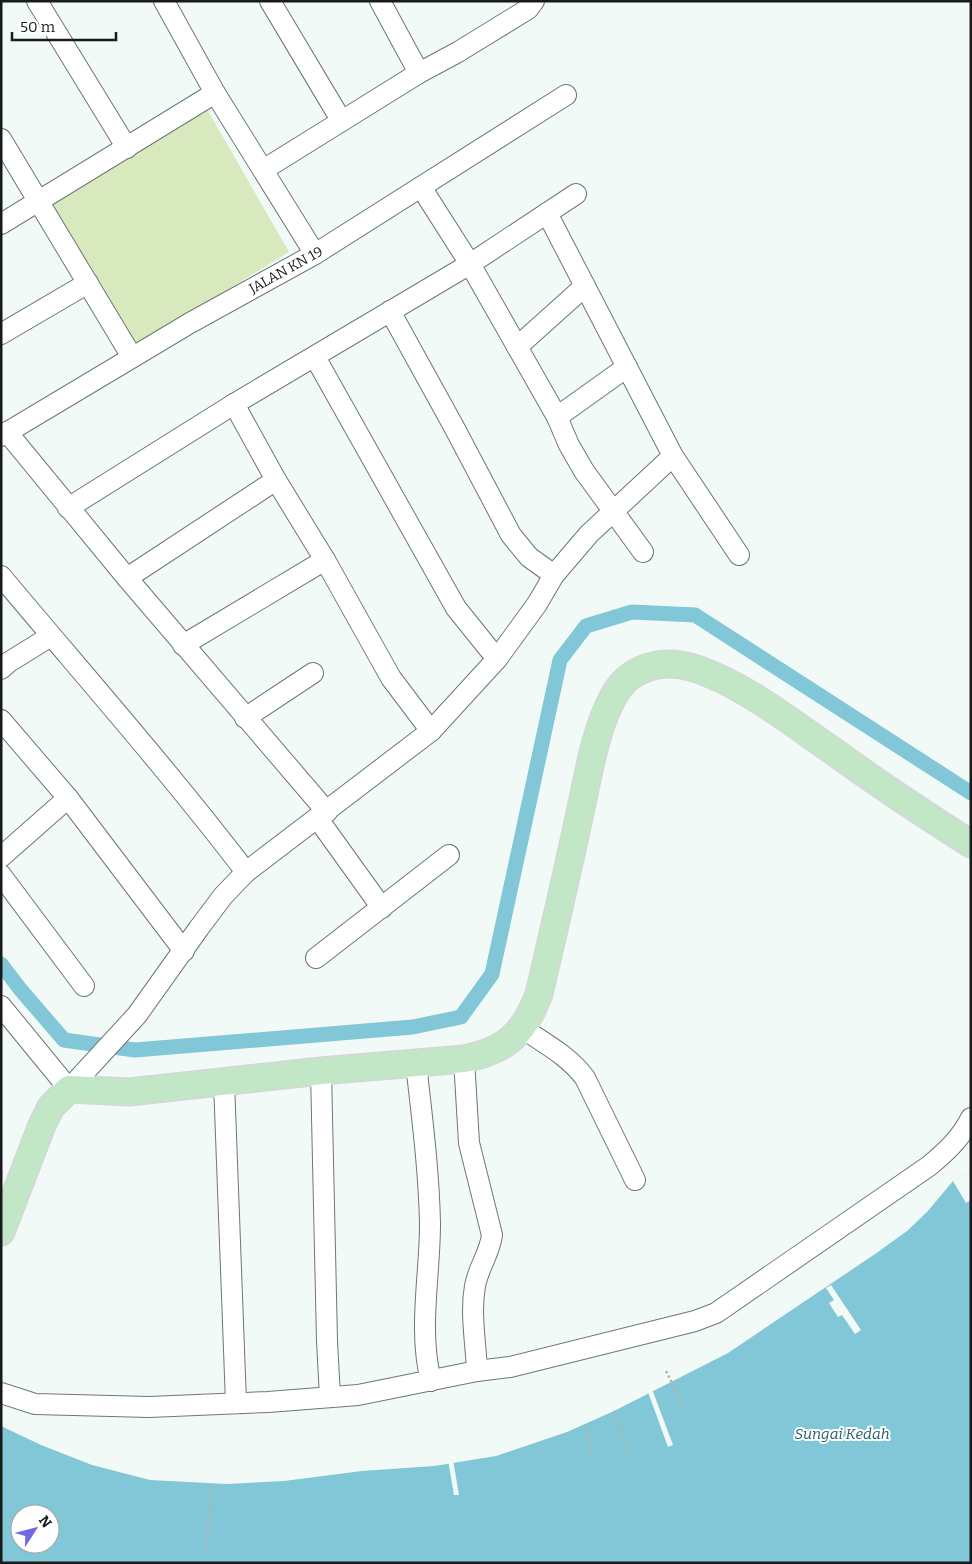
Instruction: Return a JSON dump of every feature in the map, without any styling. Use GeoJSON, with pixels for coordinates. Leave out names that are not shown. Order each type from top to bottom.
{"type":"FeatureCollection","features":[{"type":"Feature","properties":{"kind":"main road"},"geometry":{"type":"LineString","coordinates":[[1,1232],[37,1138],[51,1108],[75,1082],[129,1092],[320,1071],[464,1059],[484,1054],[504,1045],[522,1028],[532,1014],[539,994],[599,734],[613,696],[622,684],[641,669],[670,664],[694,668],[743,691],[787,719],[904,802],[971,844]]}},
{"type":"Feature","properties":{"kind":"street"},"geometry":{"type":"LineString","coordinates":[[37,1],[127,148]]}},
{"type":"Feature","properties":{"kind":"street"},"geometry":{"type":"LineString","coordinates":[[164,1],[215,93],[315,254]]}},
{"type":"Feature","properties":{"kind":"street"},"geometry":{"type":"LineString","coordinates":[[270,1],[341,120]]}},
{"type":"Feature","properties":{"kind":"street"},"geometry":{"type":"LineString","coordinates":[[380,1],[419,73]]}},
{"type":"Feature","properties":{"kind":"street"},"geometry":{"type":"LineString","coordinates":[[264,170],[341,120],[528,9],[534,1]]}},
{"type":"Feature","properties":{"kind":"street"},"geometry":{"type":"LineString","coordinates":[[1,224],[215,93]]}},
{"type":"Feature","properties":{"kind":"street","name":"JALAN KN 19"},"geometry":{"type":"LineString","coordinates":[[4,434],[190,323],[315,254],[566,95]]}},
{"type":"Feature","properties":{"kind":"street"},"geometry":{"type":"LineString","coordinates":[[1,139],[132,357]]}},
{"type":"Feature","properties":{"kind":"street"},"geometry":{"type":"LineString","coordinates":[[421,187],[470,264],[557,417],[569,445],[584,471],[643,552]]}},
{"type":"Feature","properties":{"kind":"street"},"geometry":{"type":"LineString","coordinates":[[68,508],[234,404],[470,264],[576,194]]}},
{"type":"Feature","properties":{"kind":"street"},"geometry":{"type":"LineString","coordinates":[[547,213],[673,456],[739,556]]}},
{"type":"Feature","properties":{"kind":"street"},"geometry":{"type":"LineString","coordinates":[[1,334],[88,283]]}},
{"type":"Feature","properties":{"kind":"street"},"geometry":{"type":"LineString","coordinates":[[517,347],[585,286]]}},
{"type":"Feature","properties":{"kind":"street"},"geometry":{"type":"LineString","coordinates":[[390,311],[511,535],[529,557],[554,574]]}},
{"type":"Feature","properties":{"kind":"street"},"geometry":{"type":"LineString","coordinates":[[315,357],[456,608],[497,659]]}},
{"type":"Feature","properties":{"kind":"street"},"geometry":{"type":"LineString","coordinates":[[557,417],[627,367]]}},
{"type":"Feature","properties":{"kind":"street"},"geometry":{"type":"LineString","coordinates":[[234,404],[391,678],[431,731]]}},
{"type":"Feature","properties":{"kind":"street"},"geometry":{"type":"LineString","coordinates":[[4,434],[245,718],[322,815],[382,908]]}},
{"type":"Feature","properties":{"kind":"street"},"geometry":{"type":"LineString","coordinates":[[1,1006],[75,1082],[137,1015],[223,896],[246,872],[270,852],[322,815],[431,731],[497,659],[538,604],[554,574],[589,534],[673,456]]}},
{"type":"Feature","properties":{"kind":"street"},"geometry":{"type":"LineString","coordinates":[[127,578],[276,480]]}},
{"type":"Feature","properties":{"kind":"street"},"geometry":{"type":"LineString","coordinates":[[183,645],[325,560]]}},
{"type":"Feature","properties":{"kind":"street"},"geometry":{"type":"LineString","coordinates":[[1,576],[154,757],[246,872]]}},
{"type":"Feature","properties":{"kind":"street"},"geometry":{"type":"LineString","coordinates":[[1,669],[51,636]]}},
{"type":"Feature","properties":{"kind":"street"},"geometry":{"type":"LineString","coordinates":[[245,718],[313,674]]}},
{"type":"Feature","properties":{"kind":"street"},"geometry":{"type":"LineString","coordinates":[[1,720],[68,798],[184,950]]}},
{"type":"Feature","properties":{"kind":"street"},"geometry":{"type":"LineString","coordinates":[[1,857],[68,798]]}},
{"type":"Feature","properties":{"kind":"street"},"geometry":{"type":"LineString","coordinates":[[316,958],[449,855]]}},
{"type":"Feature","properties":{"kind":"street"},"geometry":{"type":"LineString","coordinates":[[1,876],[84,986]]}},
{"type":"Feature","properties":{"kind":"street"},"geometry":{"type":"LineString","coordinates":[[522,1028],[568,1059],[585,1078],[635,1180]]}},
{"type":"Feature","properties":{"kind":"street"},"geometry":{"type":"LineString","coordinates":[[464,1059],[469,1143],[492,1235],[490,1248],[475,1284],[473,1308],[477,1371]]}},
{"type":"Feature","properties":{"kind":"street"},"geometry":{"type":"LineString","coordinates":[[416,1064],[425,1149],[430,1224],[425,1343],[430,1381]]}},
{"type":"Feature","properties":{"kind":"street"},"geometry":{"type":"LineString","coordinates":[[320,1071],[330,1397]]}},
{"type":"Feature","properties":{"kind":"street"},"geometry":{"type":"LineString","coordinates":[[224,1082],[236,1402]]}},
{"type":"Feature","properties":{"kind":"street"},"geometry":{"type":"LineString","coordinates":[[1,1393],[35,1404],[149,1407],[358,1395],[477,1371],[510,1367],[702,1319],[716,1313],[929,1166],[950,1148],[971,1118]]}},
{"type":"Feature","properties":{"kind":"path"},"geometry":{"type":"LineString","coordinates":[[666,1371],[685,1409]]}},
{"type":"Feature","properties":{"kind":"path"},"geometry":{"type":"LineString","coordinates":[[614,1411],[629,1454]]}},
{"type":"Feature","properties":{"kind":"path"},"geometry":{"type":"LineString","coordinates":[[585,1424],[592,1452]]}},
{"type":"Feature","properties":{"kind":"path"},"geometry":{"type":"LineString","coordinates":[[207,1548],[211,1483]]}},
{"type":"Feature","properties":{"kind":"green space"},"geometry":{"type":"Polygon","coordinates":[[[207,109],[289,252],[134,347],[52,204],[207,109]]]}},
{"type":"Feature","properties":{"kind":"water","name":"Sungai Kedah"},"geometry":{"type":"Polygon","coordinates":[[[971,1171],[971,1563],[1,1563],[1,1426],[41,1445],[92,1465],[150,1480],[227,1484],[284,1481],[362,1471],[434,1466],[496,1456],[567,1432],[614,1411],[728,1353],[878,1252],[907,1231],[927,1212],[953,1181],[971,1171]]]}},
{"type":"Feature","properties":{"kind":"pier"},"geometry":{"type":"Polygon","coordinates":[[[971,1171],[971,1200],[966,1203],[953,1181],[971,1171]]]}},
{"type":"Feature","properties":{"kind":"pier"},"geometry":{"type":"Polygon","coordinates":[[[831,1285],[861,1330],[855,1334],[842,1315],[838,1317],[829,1303],[834,1300],[826,1288],[831,1285]]]}},
{"type":"Feature","properties":{"kind":"pier"},"geometry":{"type":"Polygon","coordinates":[[[652,1389],[673,1445],[668,1447],[648,1392],[652,1389]]]}},
{"type":"Feature","properties":{"kind":"pier"},"geometry":{"type":"Polygon","coordinates":[[[448,1460],[453,1460],[459,1495],[454,1495],[448,1460]]]}},
{"type":"Feature","properties":{"kind":"waterway"},"geometry":{"type":"LineString","coordinates":[[1,964],[64,1040],[135,1050],[413,1027],[461,1017],[492,974],[560,660],[586,626],[632,612],[695,615],[971,793]]}}]}
